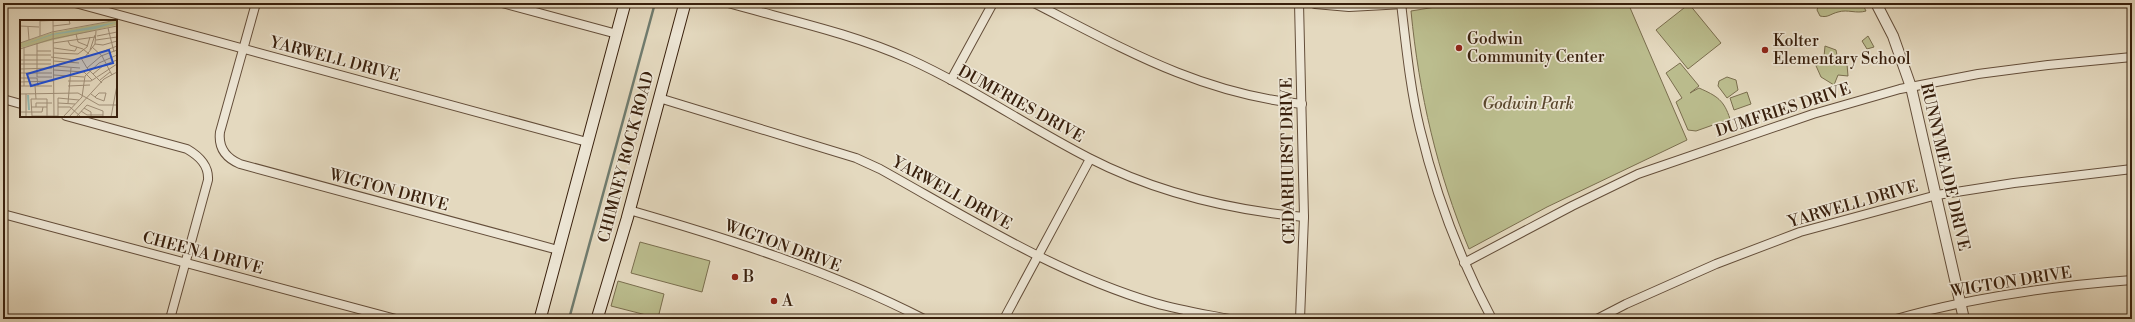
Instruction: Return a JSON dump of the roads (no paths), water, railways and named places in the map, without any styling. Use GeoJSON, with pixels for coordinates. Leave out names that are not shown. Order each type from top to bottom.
{"type":"FeatureCollection","features":[{"type":"Feature","properties":{"kind":"main road"},"geometry":{"type":"LineString","coordinates":[[540,319],[625,3]]}},
{"type":"Feature","properties":{"kind":"main road","name":"CHIMNEY ROCK ROAD"},"geometry":{"type":"LineString","coordinates":[[597,319],[629,210],[685,3]]}},
{"type":"Feature","properties":{"kind":"street","name":"YARWELL DRIVE"},"geometry":{"type":"LineString","coordinates":[[75,3],[587,142]]}},
{"type":"Feature","properties":{"kind":"street"},"geometry":{"type":"LineString","coordinates":[[243,48],[256,3]]}},
{"type":"Feature","properties":{"kind":"street"},"geometry":{"type":"LineString","coordinates":[[502,3],[617,34]]}},
{"type":"Feature","properties":{"kind":"street","name":"DUMFRIES DRIVE"},"geometry":{"type":"LineString","coordinates":[[728,3],[861,40],[903,57],[951,80],[1090,158],[1159,186],[1206,201],[1268,214],[1304,217]]}},
{"type":"Feature","properties":{"kind":"street"},"geometry":{"type":"LineString","coordinates":[[951,80],[993,3]]}},
{"type":"Feature","properties":{"kind":"street"},"geometry":{"type":"LineString","coordinates":[[1034,3],[1151,63],[1187,78],[1245,95],[1302,104]]}},
{"type":"Feature","properties":{"kind":"street","name":"CEDARHURST DRIVE"},"geometry":{"type":"LineString","coordinates":[[1299,3],[1304,217],[1303,284],[1300,319]]}},
{"type":"Feature","properties":{"kind":"street"},"geometry":{"type":"LineString","coordinates":[[1315,3],[1349,6],[1402,3],[1410,78],[1420,129],[1441,206],[1464,263],[1492,319]]}},
{"type":"Feature","properties":{"kind":"street","name":"RUNNYMEADE DRIVE"},"geometry":{"type":"LineString","coordinates":[[1876,3],[1893,36],[1911,87],[1937,195],[1964,319]]}},
{"type":"Feature","properties":{"kind":"street","name":"WIGTON DRIVE"},"geometry":{"type":"LineString","coordinates":[[243,48],[221,127],[220,145],[230,158],[240,164],[558,250]]}},
{"type":"Feature","properties":{"kind":"street","name":"DUMFRIES DRIVE"},"geometry":{"type":"LineString","coordinates":[[1464,263],[1572,206],[1638,174],[1813,114],[1911,87],[1978,74],[2048,64],[2132,57]]}},
{"type":"Feature","properties":{"kind":"street","name":"YARWELL DRIVE"},"geometry":{"type":"LineString","coordinates":[[659,98],[856,158],[880,169],[1038,256],[1083,276],[1155,302],[1229,319]]}},
{"type":"Feature","properties":{"kind":"street"},"geometry":{"type":"LineString","coordinates":[[3,99],[20,104]]}},
{"type":"Feature","properties":{"kind":"street"},"geometry":{"type":"LineString","coordinates":[[70,117],[187,149],[203,162],[207,168],[208,180],[170,319]]}},
{"type":"Feature","properties":{"kind":"street"},"geometry":{"type":"LineString","coordinates":[[1004,319],[1090,158]]}},
{"type":"Feature","properties":{"kind":"street","name":"YARWELL DRIVE"},"geometry":{"type":"LineString","coordinates":[[1597,319],[1626,304],[1716,264],[1800,232],[1937,195],[2014,183],[2132,169]]}},
{"type":"Feature","properties":{"kind":"street","name":"WIGTON DRIVE"},"geometry":{"type":"LineString","coordinates":[[629,210],[751,247],[852,286],[924,319]]}},
{"type":"Feature","properties":{"kind":"street","name":"CHEENA DRIVE"},"geometry":{"type":"LineString","coordinates":[[3,214],[396,319]]}},
{"type":"Feature","properties":{"kind":"street","name":"WIGTON DRIVE"},"geometry":{"type":"LineString","coordinates":[[1896,319],[1961,302],[2032,291],[2132,280]]}},
{"type":"Feature","properties":{"kind":"waterway"},"geometry":{"type":"LineString","coordinates":[[569,319],[655,3]]}},
{"type":"Feature","properties":{"kind":"place","name":"Godwin Community Center"},"geometry":{"type":"Point","coordinates":[1459,48]}},
{"type":"Feature","properties":{"kind":"place","name":"Kolter Elementary School"},"geometry":{"type":"Point","coordinates":[1765,50]}},
{"type":"Feature","properties":{"kind":"place","name":"B"},"geometry":{"type":"Point","coordinates":[735,277]}},
{"type":"Feature","properties":{"kind":"place","name":"A"},"geometry":{"type":"Point","coordinates":[774,301]}},
{"type":"Feature","properties":{"kind":"park label","name":"Godwin Park"},"geometry":{"type":"Point","coordinates":[1528,104]}}]}
